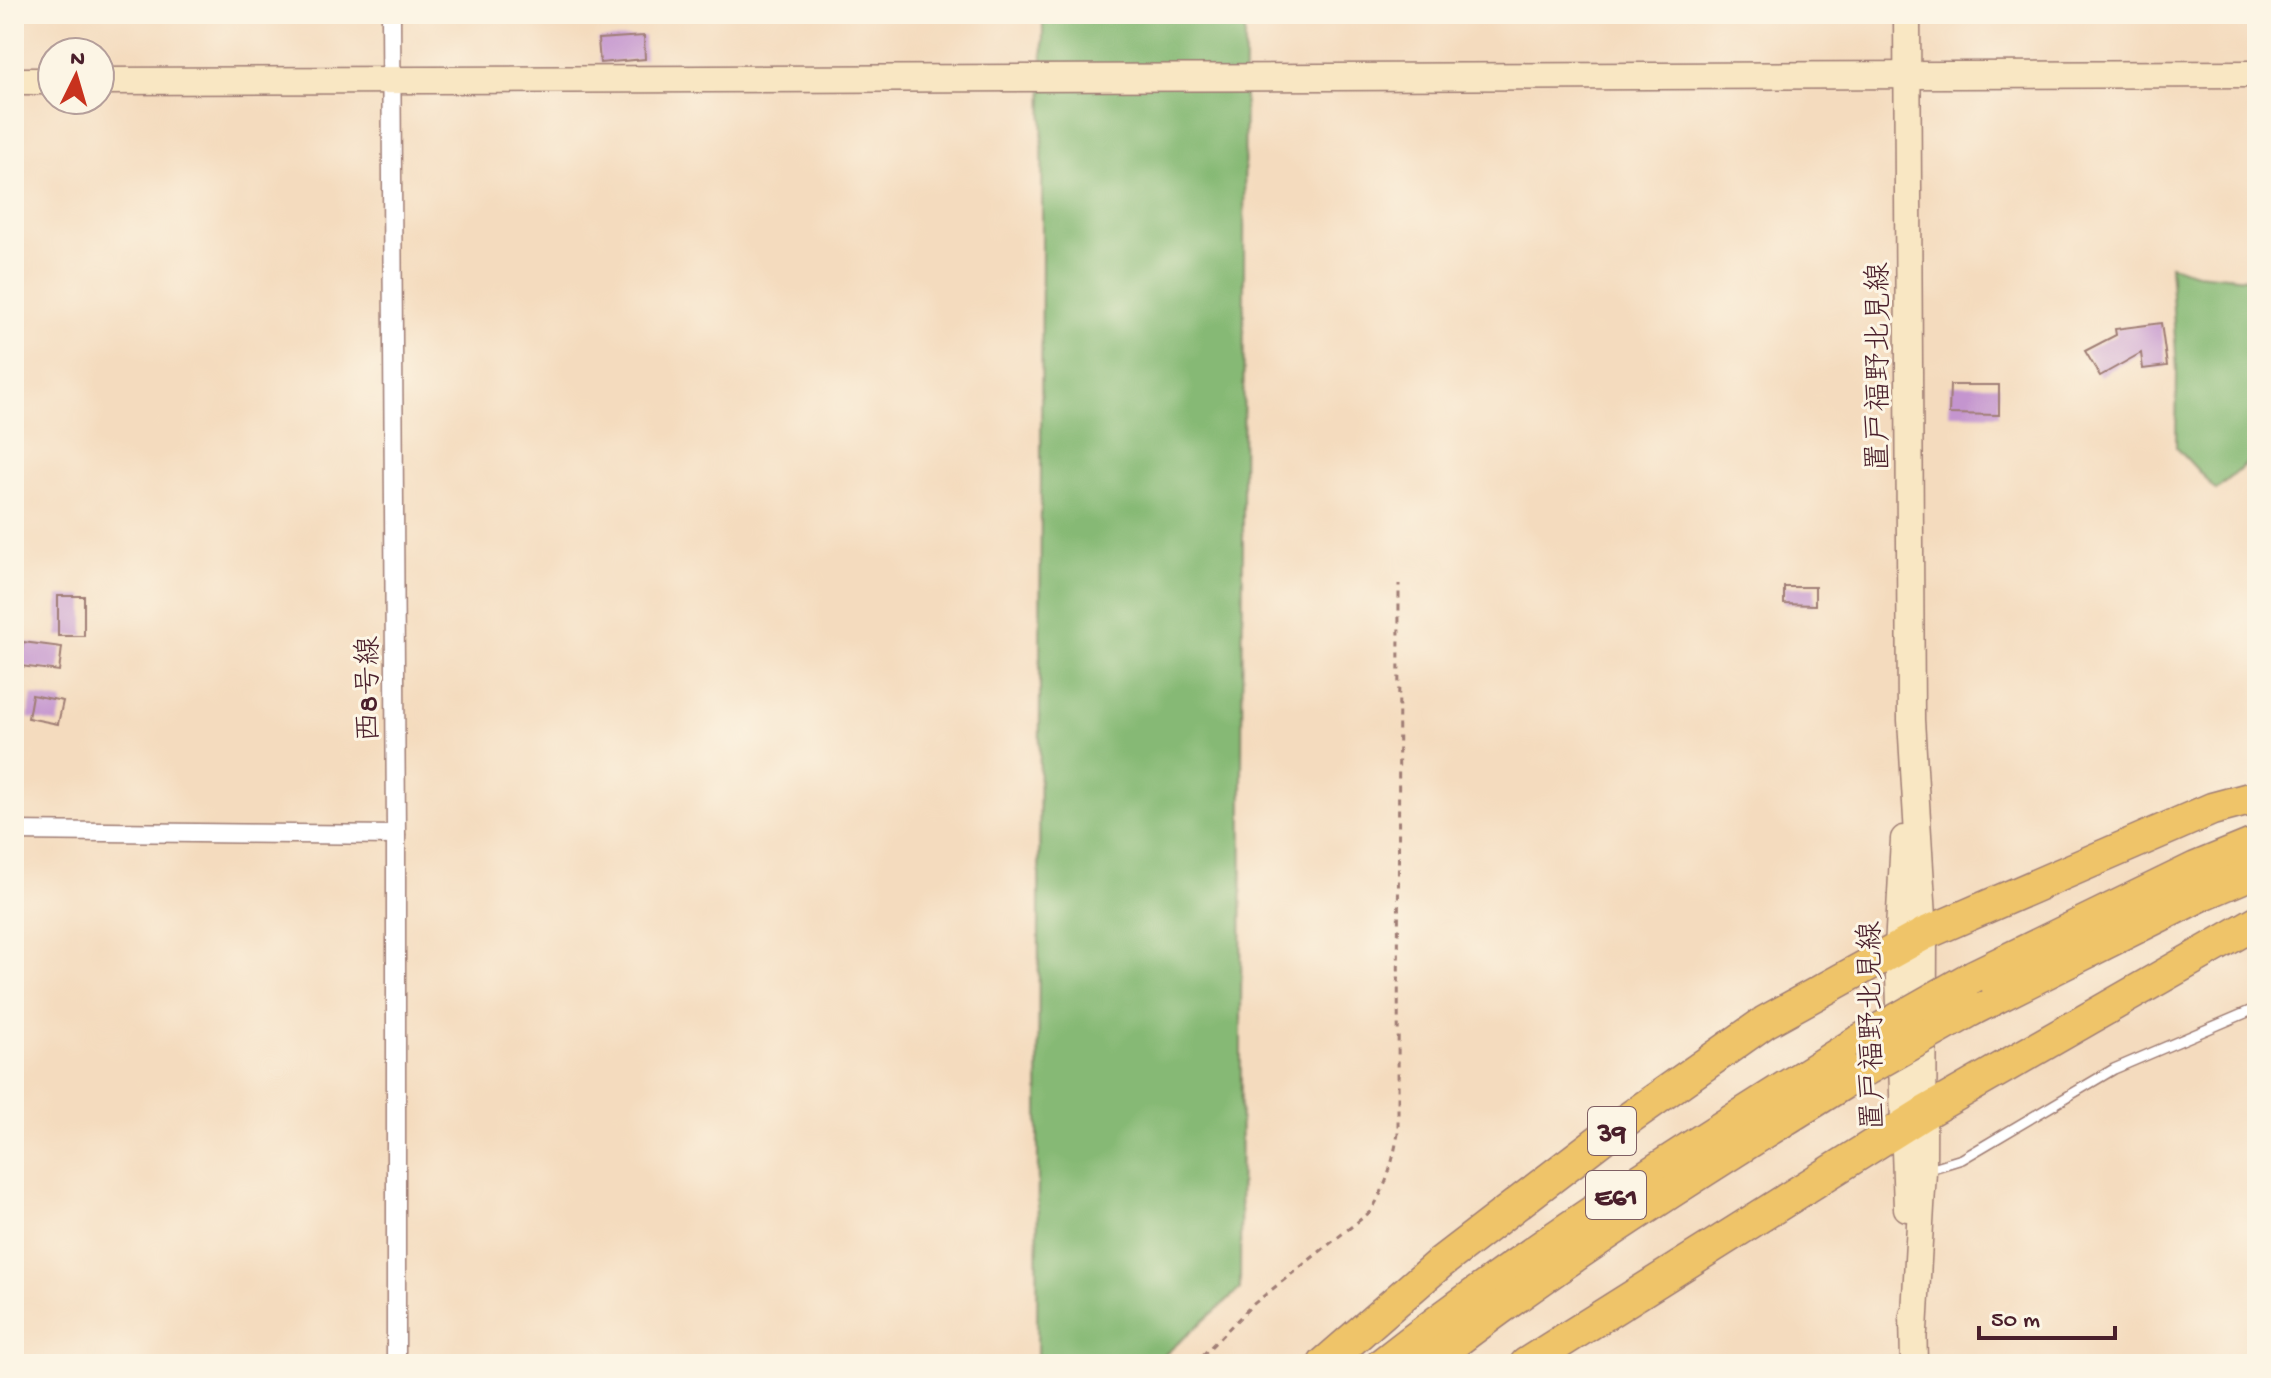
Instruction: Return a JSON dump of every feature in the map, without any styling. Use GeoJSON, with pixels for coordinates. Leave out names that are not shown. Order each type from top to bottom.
{"type":"FeatureCollection","features":[{"type":"Feature","properties":{"kind":"highway"},"geometry":{"type":"LineString","coordinates":[[1911,941],[2212,809],[2257,797]]}},
{"type":"Feature","properties":{"kind":"highway","name":"E61"},"geometry":{"type":"LineString","coordinates":[[1426,1364],[1476,1325],[1974,976],[2196,868],[2257,843]]}},
{"type":"Feature","properties":{"kind":"highway","name":"E61"},"geometry":{"type":"LineString","coordinates":[[1382,1364],[1461,1302],[1646,1174],[1862,1056],[1973,1009],[2203,894],[2257,871]]}},
{"type":"Feature","properties":{"kind":"highway"},"geometry":{"type":"LineString","coordinates":[[1526,1364],[1913,1120],[2257,922]]}},
{"type":"Feature","properties":{"kind":"highway","name":"39"},"geometry":{"type":"LineString","coordinates":[[1324,1364],[1440,1263],[1625,1121],[1765,1022],[1911,941]]}},
{"type":"Feature","properties":{"kind":"street","name":"西8号線"},"geometry":{"type":"LineString","coordinates":[[391,14],[396,1364]]}},
{"type":"Feature","properties":{"kind":"street","name":"置戸福野北見線"},"geometry":{"type":"LineString","coordinates":[[1907,14],[1914,1364]]}},
{"type":"Feature","properties":{"kind":"street"},"geometry":{"type":"LineString","coordinates":[[116,81],[2257,74]]}},
{"type":"Feature","properties":{"kind":"street"},"geometry":{"type":"LineString","coordinates":[[14,81],[36,81]]}},
{"type":"Feature","properties":{"kind":"street"},"geometry":{"type":"LineString","coordinates":[[14,831],[396,835]]}},
{"type":"Feature","properties":{"kind":"street","name":"置戸福野北見線"},"geometry":{"type":"LineString","coordinates":[[1913,1120],[1923,1171],[1914,1331]]}},
{"type":"Feature","properties":{"kind":"lane"},"geometry":{"type":"LineString","coordinates":[[1923,1171],[1962,1159],[2114,1069],[2257,1008]]}},
{"type":"Feature","properties":{"kind":"path"},"geometry":{"type":"LineString","coordinates":[[1194,1364],[1251,1306],[1370,1212],[1383,1193],[1391,1172],[1398,1134],[1399,584]]}},
{"type":"Feature","properties":{"kind":"green space"},"geometry":{"type":"Polygon","coordinates":[[[1043,14],[1245,14],[1240,1289],[1154,1364],[1037,1364],[1043,14]]]}},
{"type":"Feature","properties":{"kind":"green space"},"geometry":{"type":"Polygon","coordinates":[[[2170,265],[2196,273],[2257,279],[2257,455],[2216,490],[2176,447],[2177,370],[2170,265]]]}},
{"type":"Feature","properties":{"kind":"building"},"geometry":{"type":"Polygon","coordinates":[[[644,36],[645,59],[600,63],[598,39],[644,36]]]}},
{"type":"Feature","properties":{"kind":"building"},"geometry":{"type":"Polygon","coordinates":[[[2161,323],[2167,366],[2143,369],[2141,353],[2100,376],[2085,351],[2116,335],[2115,329],[2161,323]]]}},
{"type":"Feature","properties":{"kind":"building"},"geometry":{"type":"Polygon","coordinates":[[[1950,385],[1999,385],[1999,415],[1949,414],[1950,385]]]}},
{"type":"Feature","properties":{"kind":"building"},"geometry":{"type":"Polygon","coordinates":[[[1784,587],[1815,587],[1815,605],[1784,604],[1784,587]]]}},
{"type":"Feature","properties":{"kind":"building"},"geometry":{"type":"Polygon","coordinates":[[[58,596],[84,596],[84,636],[58,636],[58,596]]]}},
{"type":"Feature","properties":{"kind":"building"},"geometry":{"type":"Polygon","coordinates":[[[23,642],[62,647],[59,671],[20,666],[23,642]]]}},
{"type":"Feature","properties":{"kind":"building"},"geometry":{"type":"Polygon","coordinates":[[[32,695],[63,701],[58,724],[28,718],[32,695]]]}}]}
